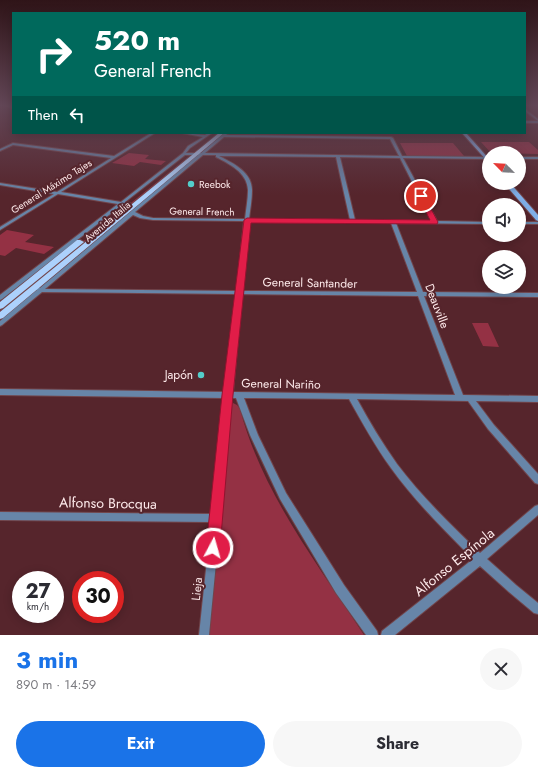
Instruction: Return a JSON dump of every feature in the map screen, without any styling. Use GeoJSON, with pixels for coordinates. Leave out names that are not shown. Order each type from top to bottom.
{"type":"FeatureCollection","features":[{"type":"Feature","properties":{"kind":"main road","name":"Avenida Italia"},"geometry":{"type":"LineString","coordinates":[[0,306],[124,204],[219,136]]}},
{"type":"Feature","properties":{"kind":"main road"},"geometry":{"type":"LineString","coordinates":[[466,136],[482,152]]}},
{"type":"Feature","properties":{"kind":"main road","name":"Avenida Italia"},"geometry":{"type":"LineString","coordinates":[[0,316],[38,288],[192,155]]}},
{"type":"Feature","properties":{"kind":"main road"},"geometry":{"type":"LineString","coordinates":[[513,190],[538,219]]}},
{"type":"Feature","properties":{"kind":"street","name":"General Máximo Tajes"},"geometry":{"type":"LineString","coordinates":[[0,229],[149,136]]}},
{"type":"Feature","properties":{"kind":"street","name":"Avenida Italia"},"geometry":{"type":"LineString","coordinates":[[0,324],[38,288],[132,213],[192,155],[189,148],[206,136]]}},
{"type":"Feature","properties":{"kind":"street"},"geometry":{"type":"LineString","coordinates":[[229,136],[390,138],[434,222]]}},
{"type":"Feature","properties":{"kind":"street"},"geometry":{"type":"LineString","coordinates":[[0,150],[13,144],[114,157]]}},
{"type":"Feature","properties":{"kind":"street"},"geometry":{"type":"LineString","coordinates":[[192,155],[482,159]]}},
{"type":"Feature","properties":{"kind":"street","name":"Lieja"},"geometry":{"type":"LineString","coordinates":[[204,635],[250,190],[248,177],[238,168],[217,156]]}},
{"type":"Feature","properties":{"kind":"street"},"geometry":{"type":"LineString","coordinates":[[338,157],[353,222]]}},
{"type":"Feature","properties":{"kind":"street"},"geometry":{"type":"LineString","coordinates":[[526,158],[538,158]]}},
{"type":"Feature","properties":{"kind":"street"},"geometry":{"type":"LineString","coordinates":[[0,184],[124,204]]}},
{"type":"Feature","properties":{"kind":"street","name":"Avenida Italia"},"geometry":{"type":"LineString","coordinates":[[0,298],[124,204]]}},
{"type":"Feature","properties":{"kind":"street","name":"General French"},"geometry":{"type":"LineString","coordinates":[[132,213],[153,219],[482,223]]}},
{"type":"Feature","properties":{"kind":"street","name":"Deauville"},"geometry":{"type":"LineString","coordinates":[[393,222],[460,398]]}},
{"type":"Feature","properties":{"kind":"street"},"geometry":{"type":"LineString","coordinates":[[526,223],[538,223]]}},
{"type":"Feature","properties":{"kind":"street","name":"General Santander"},"geometry":{"type":"LineString","coordinates":[[38,288],[239,293],[538,295]]}},
{"type":"Feature","properties":{"kind":"street","name":"General Nariño"},"geometry":{"type":"LineString","coordinates":[[0,392],[538,399]]}},
{"type":"Feature","properties":{"kind":"street"},"geometry":{"type":"LineString","coordinates":[[239,395],[254,435],[283,496],[340,589],[373,635]]}},
{"type":"Feature","properties":{"kind":"street"},"geometry":{"type":"LineString","coordinates":[[351,396],[395,467],[415,491],[479,560],[515,592],[538,609]]}},
{"type":"Feature","properties":{"kind":"street"},"geometry":{"type":"LineString","coordinates":[[470,398],[499,437],[538,480]]}},
{"type":"Feature","properties":{"kind":"street","name":"Alfonso Espínola"},"geometry":{"type":"LineString","coordinates":[[386,635],[479,560],[538,509]]}},
{"type":"Feature","properties":{"kind":"street","name":"Alfonso Brocqua"},"geometry":{"type":"LineString","coordinates":[[0,516],[216,518]]}},
{"type":"Feature","properties":{"kind":"shaded area"},"geometry":{"type":"Polygon","coordinates":[[[481,142],[529,142],[538,150],[538,154],[526,154],[526,146],[485,146],[481,142]]]}},
{"type":"Feature","properties":{"kind":"shaded area"},"geometry":{"type":"Polygon","coordinates":[[[400,143],[453,143],[464,156],[407,156],[400,143]]]}},
{"type":"Feature","properties":{"kind":"shaded area"},"geometry":{"type":"Polygon","coordinates":[[[129,153],[149,155],[145,159],[166,161],[161,165],[140,162],[134,166],[112,163],[129,153]]]}},
{"type":"Feature","properties":{"kind":"shaded area"},"geometry":{"type":"Polygon","coordinates":[[[187,158],[190,158],[0,312],[0,308],[187,158]]]}},
{"type":"Feature","properties":{"kind":"shaded area"},"geometry":{"type":"Polygon","coordinates":[[[7,230],[34,235],[25,242],[54,247],[44,254],[16,248],[5,256],[0,255],[0,235],[7,230]]]}},
{"type":"Feature","properties":{"kind":"shaded area"},"geometry":{"type":"Polygon","coordinates":[[[472,323],[488,323],[499,347],[483,346],[472,323]]]}},
{"type":"Feature","properties":{"kind":"shaded area"},"geometry":{"type":"Polygon","coordinates":[[[233,403],[240,409],[262,470],[277,498],[310,554],[364,635],[206,635],[231,404],[233,403]]]}},
{"type":"Feature","properties":{"kind":"place","name":"Reebok"},"geometry":{"type":"Point","coordinates":[191,184]}},
{"type":"Feature","properties":{"kind":"place","name":"Japón"},"geometry":{"type":"Point","coordinates":[201,375]}},
{"type":"Feature","properties":{"kind":"route"},"geometry":{"type":"LineString","coordinates":[[213,548],[247,220],[434,222],[421,196]]}}]}
